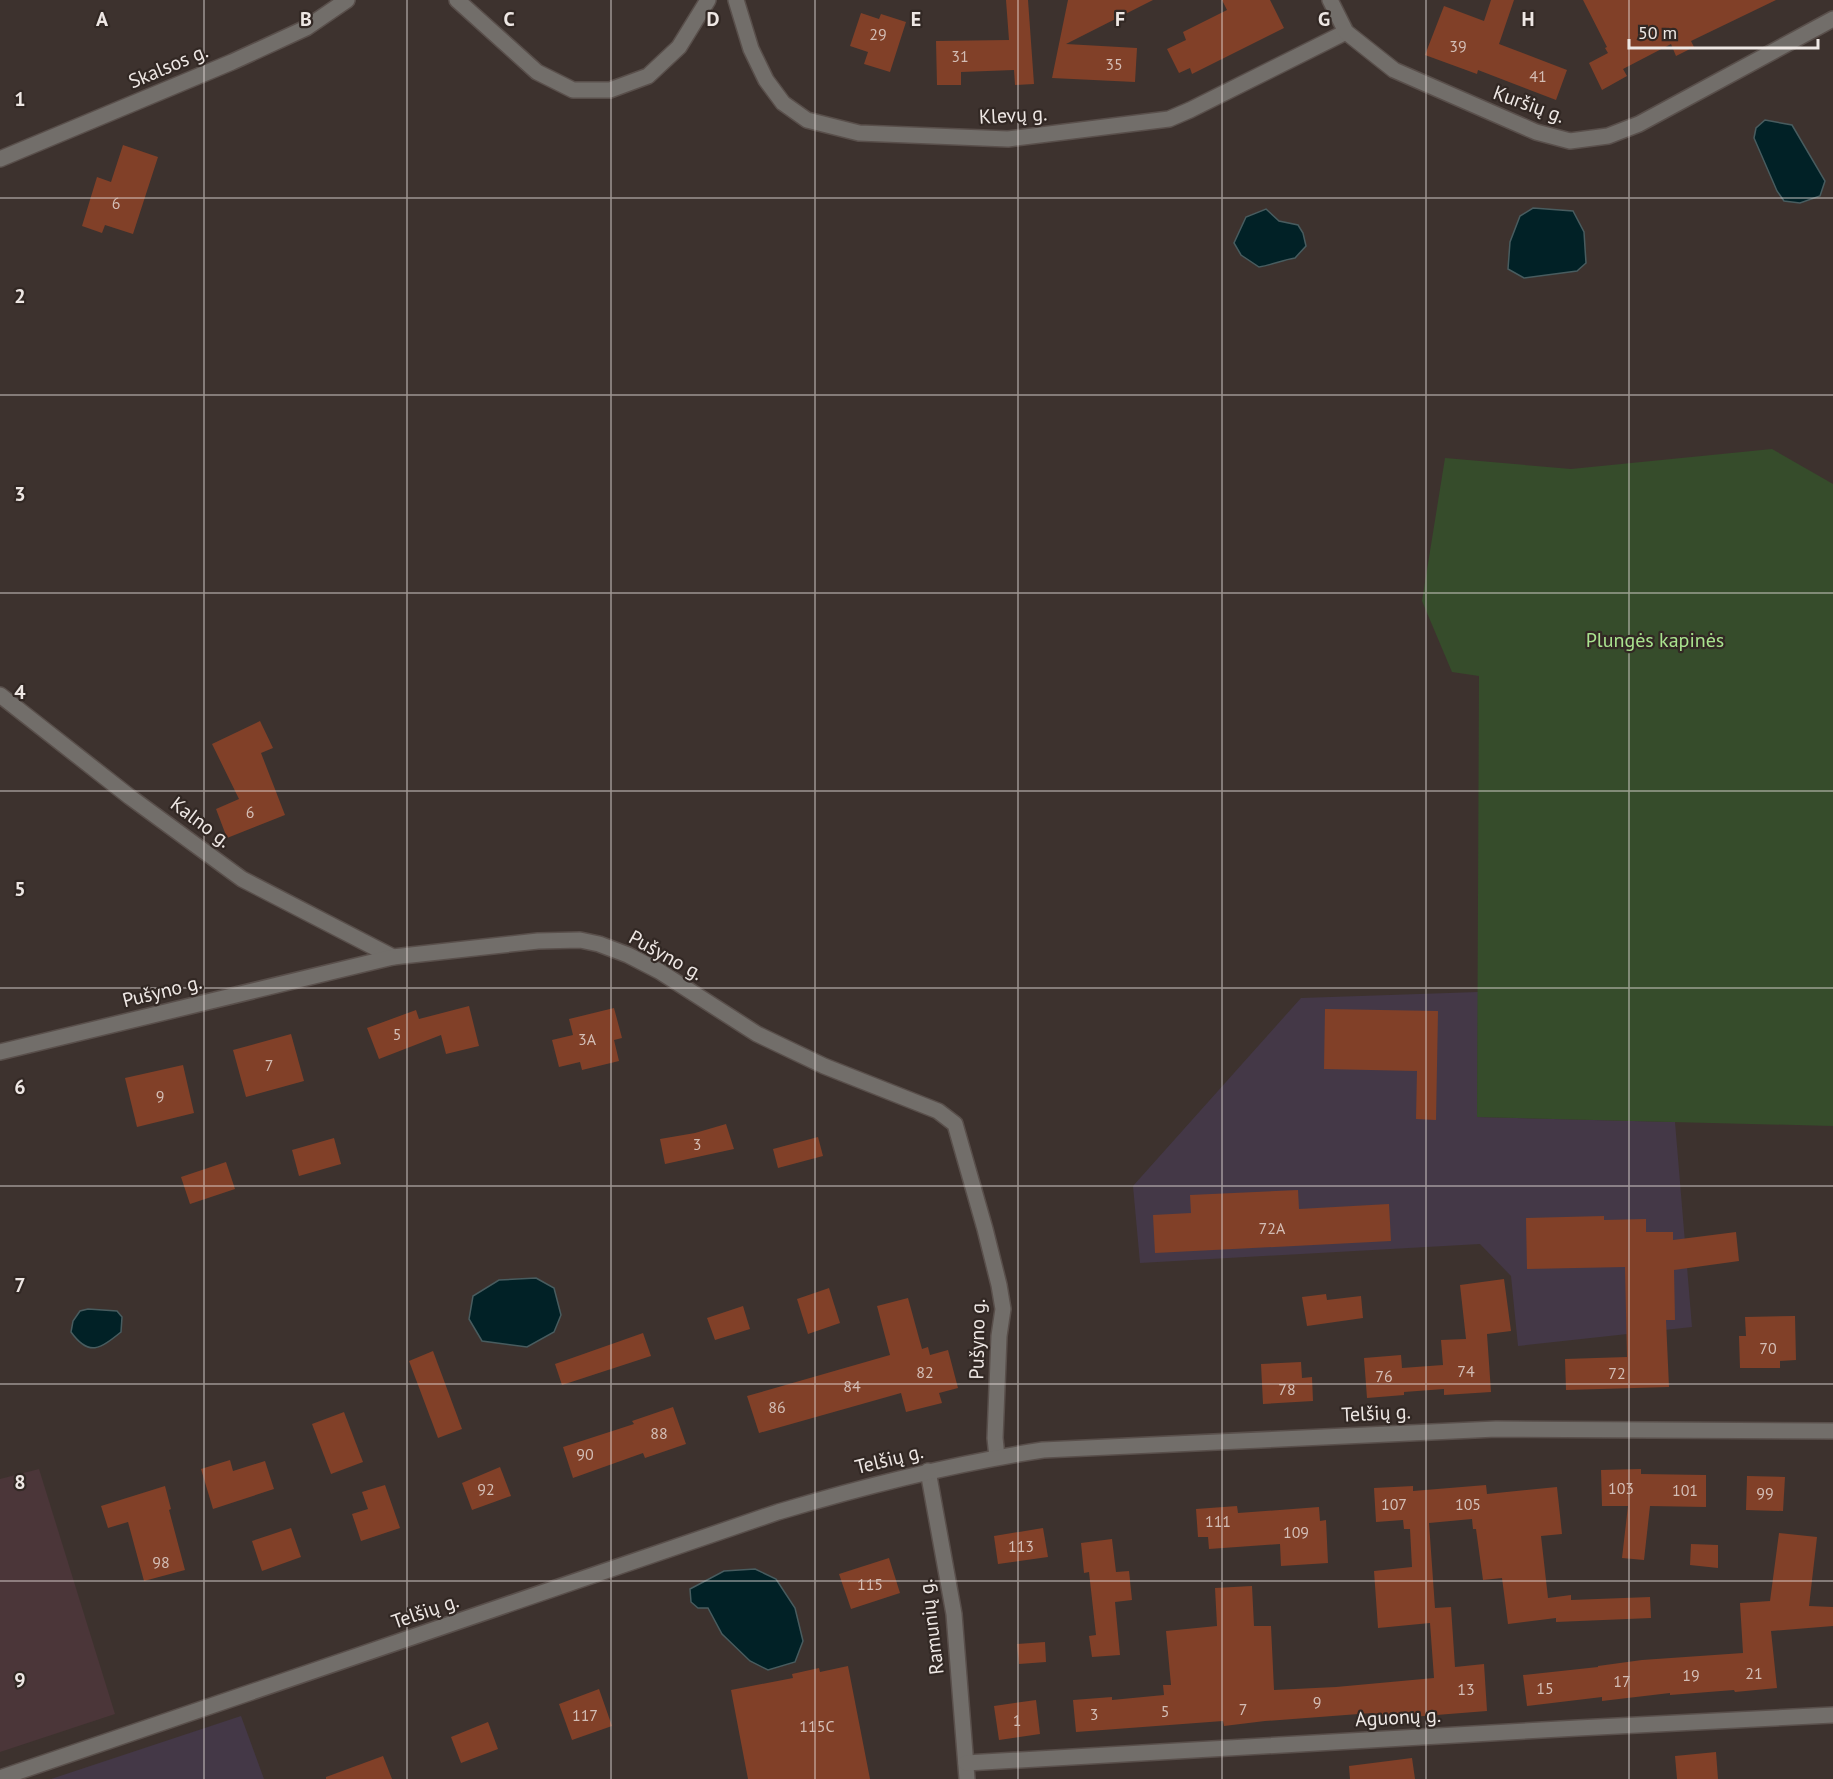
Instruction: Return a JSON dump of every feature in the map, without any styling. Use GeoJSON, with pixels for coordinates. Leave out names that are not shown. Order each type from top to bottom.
{"type":"FeatureCollection","features":[{"type":"Feature","properties":{"kind":"street","name":"Skalsos g."},"geometry":{"type":"LineString","coordinates":[[0,159],[296,33],[347,0]]}},
{"type":"Feature","properties":{"kind":"street"},"geometry":{"type":"LineString","coordinates":[[457,0],[537,72],[573,90],[610,90],[648,76],[679,47],[708,0]]}},
{"type":"Feature","properties":{"kind":"street","name":"Klevų g."},"geometry":{"type":"LineString","coordinates":[[736,0],[751,49],[766,80],[783,103],[807,120],[859,133],[1008,140],[1168,119],[1346,32]]}},
{"type":"Feature","properties":{"kind":"street","name":"Kuršių g."},"geometry":{"type":"LineString","coordinates":[[1330,0],[1346,32],[1394,70],[1536,132],[1570,141],[1608,136],[1639,124],[1833,19]]}},
{"type":"Feature","properties":{"kind":"street","name":"Kalno g."},"geometry":{"type":"LineString","coordinates":[[0,695],[130,797],[242,879],[393,957]]}},
{"type":"Feature","properties":{"kind":"street","name":"Pušyno g."},"geometry":{"type":"LineString","coordinates":[[0,1052],[393,957],[538,941],[580,940],[599,944],[628,955],[659,971],[757,1034],[824,1065],[938,1111],[955,1124],[985,1229],[1003,1309],[999,1336],[995,1438],[997,1457]]}},
{"type":"Feature","properties":{"kind":"street","name":"Telšių g."},"geometry":{"type":"LineString","coordinates":[[0,1778],[778,1512],[872,1484],[997,1457],[1043,1450],[1496,1429],[1833,1431]]}},
{"type":"Feature","properties":{"kind":"street","name":"Ramunių g."},"geometry":{"type":"LineString","coordinates":[[928,1471],[954,1614],[967,1779]]}},
{"type":"Feature","properties":{"kind":"street","name":"Aguonų g."},"geometry":{"type":"LineString","coordinates":[[966,1763],[1833,1715]]}},
{"type":"Feature","properties":{"kind":"shaded area"},"geometry":{"type":"Polygon","coordinates":[[[1478,992],[1477,1117],[1675,1122],[1692,1327],[1518,1346],[1511,1276],[1480,1244],[1140,1263],[1133,1186],[1301,998],[1478,992]]]}},
{"type":"Feature","properties":{"kind":"shaded area"},"geometry":{"type":"Polygon","coordinates":[[[39,1469],[115,1714],[0,1752],[0,1479],[39,1469]]]}},
{"type":"Feature","properties":{"kind":"shaded area"},"geometry":{"type":"Polygon","coordinates":[[[241,1716],[264,1779],[51,1779],[241,1716]]]}},
{"type":"Feature","properties":{"kind":"green space","name":"Plungės kapinės"},"geometry":{"type":"Polygon","coordinates":[[[1772,449],[1833,484],[1833,1126],[1477,1117],[1479,676],[1452,672],[1422,601],[1445,458],[1571,469],[1772,449]]]}},
{"type":"Feature","properties":{"kind":"water"},"geometry":{"type":"Polygon","coordinates":[[[1765,120],[1792,125],[1825,181],[1820,196],[1800,203],[1784,201],[1777,191],[1754,138],[1756,128],[1765,120]]]}},
{"type":"Feature","properties":{"kind":"water"},"geometry":{"type":"Polygon","coordinates":[[[1533,208],[1573,211],[1584,232],[1586,263],[1577,271],[1524,278],[1508,269],[1510,242],[1520,216],[1533,208]]]}},
{"type":"Feature","properties":{"kind":"water"},"geometry":{"type":"Polygon","coordinates":[[[1266,209],[1279,221],[1298,225],[1303,233],[1306,246],[1295,258],[1259,267],[1241,255],[1234,243],[1246,217],[1266,209]]]}},
{"type":"Feature","properties":{"kind":"water"},"geometry":{"type":"Polygon","coordinates":[[[536,1278],[554,1288],[561,1315],[554,1332],[527,1347],[482,1341],[469,1319],[473,1296],[499,1280],[536,1278]]]}},
{"type":"Feature","properties":{"kind":"water"},"geometry":{"type":"Polygon","coordinates":[[[88,1309],[117,1311],[122,1317],[121,1332],[101,1346],[95,1348],[83,1345],[71,1332],[73,1321],[80,1311],[88,1309]]]}},
{"type":"Feature","properties":{"kind":"water"},"geometry":{"type":"Polygon","coordinates":[[[755,1569],[776,1579],[795,1608],[803,1641],[795,1662],[768,1670],[750,1661],[722,1634],[708,1608],[698,1608],[691,1602],[690,1589],[724,1571],[755,1569]]]}},
{"type":"Feature","properties":{"kind":"building"},"geometry":{"type":"Polygon","coordinates":[[[1006,0],[1028,0],[1034,84],[1015,85],[1014,70],[961,72],[961,85],[937,85],[936,41],[1009,40],[1006,0]]]}},
{"type":"Feature","properties":{"kind":"building"},"geometry":{"type":"Polygon","coordinates":[[[1068,0],[1153,0],[1066,44],[1137,48],[1135,82],[1052,78],[1068,0]]]}},
{"type":"Feature","properties":{"kind":"building"},"geometry":{"type":"Polygon","coordinates":[[[1222,0],[1270,0],[1284,28],[1192,74],[1190,68],[1179,73],[1167,49],[1186,40],[1183,32],[1227,10],[1222,0]]]}},
{"type":"Feature","properties":{"kind":"building"},"geometry":{"type":"Polygon","coordinates":[[[1491,0],[1514,0],[1499,44],[1567,70],[1556,100],[1478,70],[1477,74],[1425,55],[1444,6],[1484,21],[1491,0]]]}},
{"type":"Feature","properties":{"kind":"building"},"geometry":{"type":"Polygon","coordinates":[[[1583,0],[1776,0],[1691,41],[1694,47],[1676,56],[1671,44],[1623,69],[1627,76],[1602,90],[1589,63],[1608,53],[1605,48],[1607,47],[1583,0]]]}},
{"type":"Feature","properties":{"kind":"building"},"geometry":{"type":"Polygon","coordinates":[[[861,13],[879,19],[881,14],[906,22],[890,72],[864,64],[868,52],[850,46],[861,13]]]}},
{"type":"Feature","properties":{"kind":"building"},"geometry":{"type":"Polygon","coordinates":[[[123,145],[158,157],[133,234],[105,225],[102,233],[82,226],[97,177],[111,182],[123,145]]]}},
{"type":"Feature","properties":{"kind":"building"},"geometry":{"type":"Polygon","coordinates":[[[260,721],[273,748],[261,753],[285,815],[227,838],[216,809],[239,799],[212,744],[260,721]]]}},
{"type":"Feature","properties":{"kind":"building"},"geometry":{"type":"Polygon","coordinates":[[[469,1006],[479,1046],[446,1054],[441,1035],[379,1059],[367,1028],[416,1010],[419,1019],[469,1006]]]}},
{"type":"Feature","properties":{"kind":"building"},"geometry":{"type":"Polygon","coordinates":[[[614,1008],[622,1038],[614,1040],[619,1061],[582,1070],[580,1062],[559,1067],[552,1040],[573,1035],[569,1019],[614,1008]]]}},
{"type":"Feature","properties":{"kind":"building"},"geometry":{"type":"Polygon","coordinates":[[[1325,1009],[1438,1011],[1436,1120],[1416,1119],[1417,1071],[1324,1069],[1325,1009]]]}},
{"type":"Feature","properties":{"kind":"building"},"geometry":{"type":"Polygon","coordinates":[[[291,1034],[304,1081],[246,1097],[233,1050],[291,1034]]]}},
{"type":"Feature","properties":{"kind":"building"},"geometry":{"type":"Polygon","coordinates":[[[183,1065],[194,1113],[137,1127],[125,1078],[183,1065]]]}},
{"type":"Feature","properties":{"kind":"building"},"geometry":{"type":"Polygon","coordinates":[[[726,1124],[734,1149],[665,1164],[660,1139],[695,1133],[726,1124]]]}},
{"type":"Feature","properties":{"kind":"building"},"geometry":{"type":"Polygon","coordinates":[[[818,1137],[823,1156],[778,1168],[773,1149],[818,1137]]]}},
{"type":"Feature","properties":{"kind":"building"},"geometry":{"type":"Polygon","coordinates":[[[334,1138],[341,1164],[299,1176],[292,1150],[334,1138]]]}},
{"type":"Feature","properties":{"kind":"building"},"geometry":{"type":"Polygon","coordinates":[[[226,1162],[235,1189],[190,1204],[181,1177],[226,1162]]]}},
{"type":"Feature","properties":{"kind":"building"},"geometry":{"type":"Polygon","coordinates":[[[1298,1190],[1299,1209],[1389,1204],[1391,1241],[1155,1253],[1153,1215],[1191,1213],[1190,1195],[1298,1190]]]}},
{"type":"Feature","properties":{"kind":"building"},"geometry":{"type":"Polygon","coordinates":[[[1604,1216],[1604,1220],[1646,1219],[1646,1232],[1673,1232],[1673,1240],[1736,1232],[1739,1261],[1674,1270],[1675,1320],[1666,1320],[1669,1387],[1566,1390],[1565,1359],[1627,1357],[1625,1267],[1527,1269],[1526,1218],[1604,1216]]]}},
{"type":"Feature","properties":{"kind":"building"},"geometry":{"type":"Polygon","coordinates":[[[1504,1279],[1511,1331],[1487,1334],[1491,1392],[1444,1395],[1444,1389],[1367,1398],[1364,1358],[1401,1355],[1402,1368],[1443,1365],[1441,1340],[1466,1339],[1460,1285],[1504,1279]]]}},
{"type":"Feature","properties":{"kind":"building"},"geometry":{"type":"Polygon","coordinates":[[[829,1288],[840,1323],[808,1334],[797,1299],[829,1288]]]}},
{"type":"Feature","properties":{"kind":"building"},"geometry":{"type":"Polygon","coordinates":[[[1326,1294],[1327,1300],[1361,1296],[1363,1318],[1307,1326],[1302,1297],[1326,1294]]]}},
{"type":"Feature","properties":{"kind":"building"},"geometry":{"type":"Polygon","coordinates":[[[908,1298],[922,1349],[928,1347],[930,1355],[948,1350],[958,1388],[939,1393],[942,1403],[906,1412],[901,1393],[759,1433],[747,1396],[890,1355],[877,1306],[908,1298]]]}},
{"type":"Feature","properties":{"kind":"building"},"geometry":{"type":"Polygon","coordinates":[[[743,1306],[750,1329],[715,1340],[707,1318],[743,1306]]]}},
{"type":"Feature","properties":{"kind":"building"},"geometry":{"type":"Polygon","coordinates":[[[1795,1316],[1796,1360],[1780,1361],[1780,1368],[1740,1368],[1739,1336],[1746,1336],[1745,1317],[1795,1316]]]}},
{"type":"Feature","properties":{"kind":"building"},"geometry":{"type":"Polygon","coordinates":[[[643,1333],[651,1356],[562,1385],[555,1364],[643,1333]]]}},
{"type":"Feature","properties":{"kind":"building"},"geometry":{"type":"Polygon","coordinates":[[[433,1351],[462,1429],[438,1438],[409,1361],[433,1351]]]}},
{"type":"Feature","properties":{"kind":"building"},"geometry":{"type":"Polygon","coordinates":[[[1301,1362],[1302,1378],[1312,1377],[1313,1401],[1263,1404],[1261,1364],[1301,1362]]]}},
{"type":"Feature","properties":{"kind":"building"},"geometry":{"type":"Polygon","coordinates":[[[673,1407],[686,1444],[645,1458],[643,1453],[573,1478],[563,1447],[634,1424],[632,1421],[673,1407]]]}},
{"type":"Feature","properties":{"kind":"building"},"geometry":{"type":"Polygon","coordinates":[[[344,1412],[363,1462],[331,1474],[312,1424],[344,1412]]]}},
{"type":"Feature","properties":{"kind":"building"},"geometry":{"type":"Polygon","coordinates":[[[230,1460],[233,1471],[265,1461],[274,1489],[213,1509],[201,1469],[230,1460]]]}},
{"type":"Feature","properties":{"kind":"building"},"geometry":{"type":"Polygon","coordinates":[[[500,1467],[511,1496],[472,1510],[462,1483],[500,1467]]]}},
{"type":"Feature","properties":{"kind":"building"},"geometry":{"type":"Polygon","coordinates":[[[1641,1469],[1641,1474],[1706,1475],[1706,1507],[1650,1506],[1644,1560],[1622,1558],[1628,1506],[1602,1506],[1601,1470],[1641,1469]]]}},
{"type":"Feature","properties":{"kind":"building"},"geometry":{"type":"Polygon","coordinates":[[[1747,1476],[1785,1477],[1783,1511],[1746,1510],[1747,1476]]]}},
{"type":"Feature","properties":{"kind":"building"},"geometry":{"type":"Polygon","coordinates":[[[385,1485],[400,1528],[361,1541],[352,1514],[368,1509],[362,1492],[385,1485]]]}},
{"type":"Feature","properties":{"kind":"building"},"geometry":{"type":"Polygon","coordinates":[[[1486,1485],[1487,1494],[1557,1487],[1562,1534],[1541,1536],[1548,1598],[1571,1595],[1571,1600],[1650,1597],[1651,1618],[1556,1622],[1556,1618],[1508,1624],[1502,1578],[1483,1580],[1476,1529],[1473,1529],[1472,1519],[1429,1523],[1435,1608],[1451,1607],[1455,1667],[1484,1664],[1487,1711],[1373,1720],[1372,1713],[1224,1726],[1223,1721],[1076,1732],[1073,1700],[1112,1697],[1112,1700],[1164,1695],[1163,1685],[1171,1685],[1166,1631],[1217,1626],[1215,1588],[1252,1586],[1254,1626],[1271,1626],[1274,1690],[1434,1678],[1430,1623],[1378,1628],[1374,1571],[1412,1567],[1410,1529],[1404,1529],[1403,1520],[1376,1522],[1374,1488],[1413,1486],[1413,1491],[1486,1485]]]}},
{"type":"Feature","properties":{"kind":"building"},"geometry":{"type":"Polygon","coordinates":[[[165,1486],[185,1570],[144,1581],[128,1522],[108,1528],[101,1506],[165,1486]]]}},
{"type":"Feature","properties":{"kind":"building"},"geometry":{"type":"Polygon","coordinates":[[[1237,1506],[1238,1513],[1319,1507],[1320,1521],[1326,1520],[1328,1563],[1281,1566],[1280,1544],[1209,1549],[1208,1537],[1198,1537],[1196,1509],[1237,1506]]]}},
{"type":"Feature","properties":{"kind":"building"},"geometry":{"type":"Polygon","coordinates":[[[291,1528],[301,1557],[262,1571],[252,1541],[291,1528]]]}},
{"type":"Feature","properties":{"kind":"building"},"geometry":{"type":"Polygon","coordinates":[[[1043,1528],[1048,1557],[998,1564],[994,1536],[1043,1528]]]}},
{"type":"Feature","properties":{"kind":"building"},"geometry":{"type":"Polygon","coordinates":[[[1779,1533],[1817,1537],[1809,1606],[1833,1607],[1833,1626],[1771,1631],[1777,1688],[1735,1692],[1734,1690],[1670,1695],[1670,1693],[1602,1701],[1602,1697],[1527,1706],[1523,1675],[1642,1660],[1743,1653],[1740,1603],[1770,1601],[1779,1533]]]}},
{"type":"Feature","properties":{"kind":"building"},"geometry":{"type":"Polygon","coordinates":[[[1112,1539],[1116,1572],[1129,1571],[1132,1600],[1115,1602],[1120,1655],[1092,1657],[1089,1636],[1096,1635],[1089,1572],[1084,1573],[1081,1543],[1112,1539]]]}},
{"type":"Feature","properties":{"kind":"building"},"geometry":{"type":"Polygon","coordinates":[[[1691,1544],[1718,1545],[1718,1568],[1690,1565],[1691,1544]]]}},
{"type":"Feature","properties":{"kind":"building"},"geometry":{"type":"Polygon","coordinates":[[[889,1558],[900,1593],[851,1609],[839,1574],[889,1558]]]}},
{"type":"Feature","properties":{"kind":"building"},"geometry":{"type":"Polygon","coordinates":[[[1045,1642],[1046,1662],[1019,1664],[1017,1644],[1045,1642]]]}},
{"type":"Feature","properties":{"kind":"building"},"geometry":{"type":"Polygon","coordinates":[[[848,1666],[870,1779],[748,1779],[731,1690],[793,1678],[792,1674],[819,1668],[820,1672],[848,1666]]]}},
{"type":"Feature","properties":{"kind":"building"},"geometry":{"type":"Polygon","coordinates":[[[599,1689],[612,1726],[572,1740],[559,1704],[599,1689]]]}},
{"type":"Feature","properties":{"kind":"building"},"geometry":{"type":"Polygon","coordinates":[[[1036,1700],[1040,1734],[999,1740],[994,1706],[1036,1700]]]}},
{"type":"Feature","properties":{"kind":"building"},"geometry":{"type":"Polygon","coordinates":[[[488,1722],[498,1749],[461,1763],[451,1737],[488,1722]]]}},
{"type":"Feature","properties":{"kind":"building"},"geometry":{"type":"Polygon","coordinates":[[[1716,1752],[1718,1779],[1677,1779],[1675,1756],[1716,1752]]]}},
{"type":"Feature","properties":{"kind":"building"},"geometry":{"type":"Polygon","coordinates":[[[383,1756],[392,1779],[326,1779],[326,1777],[383,1756]]]}},
{"type":"Feature","properties":{"kind":"building"},"geometry":{"type":"Polygon","coordinates":[[[1412,1758],[1415,1779],[1350,1779],[1349,1766],[1412,1758]]]}}]}
